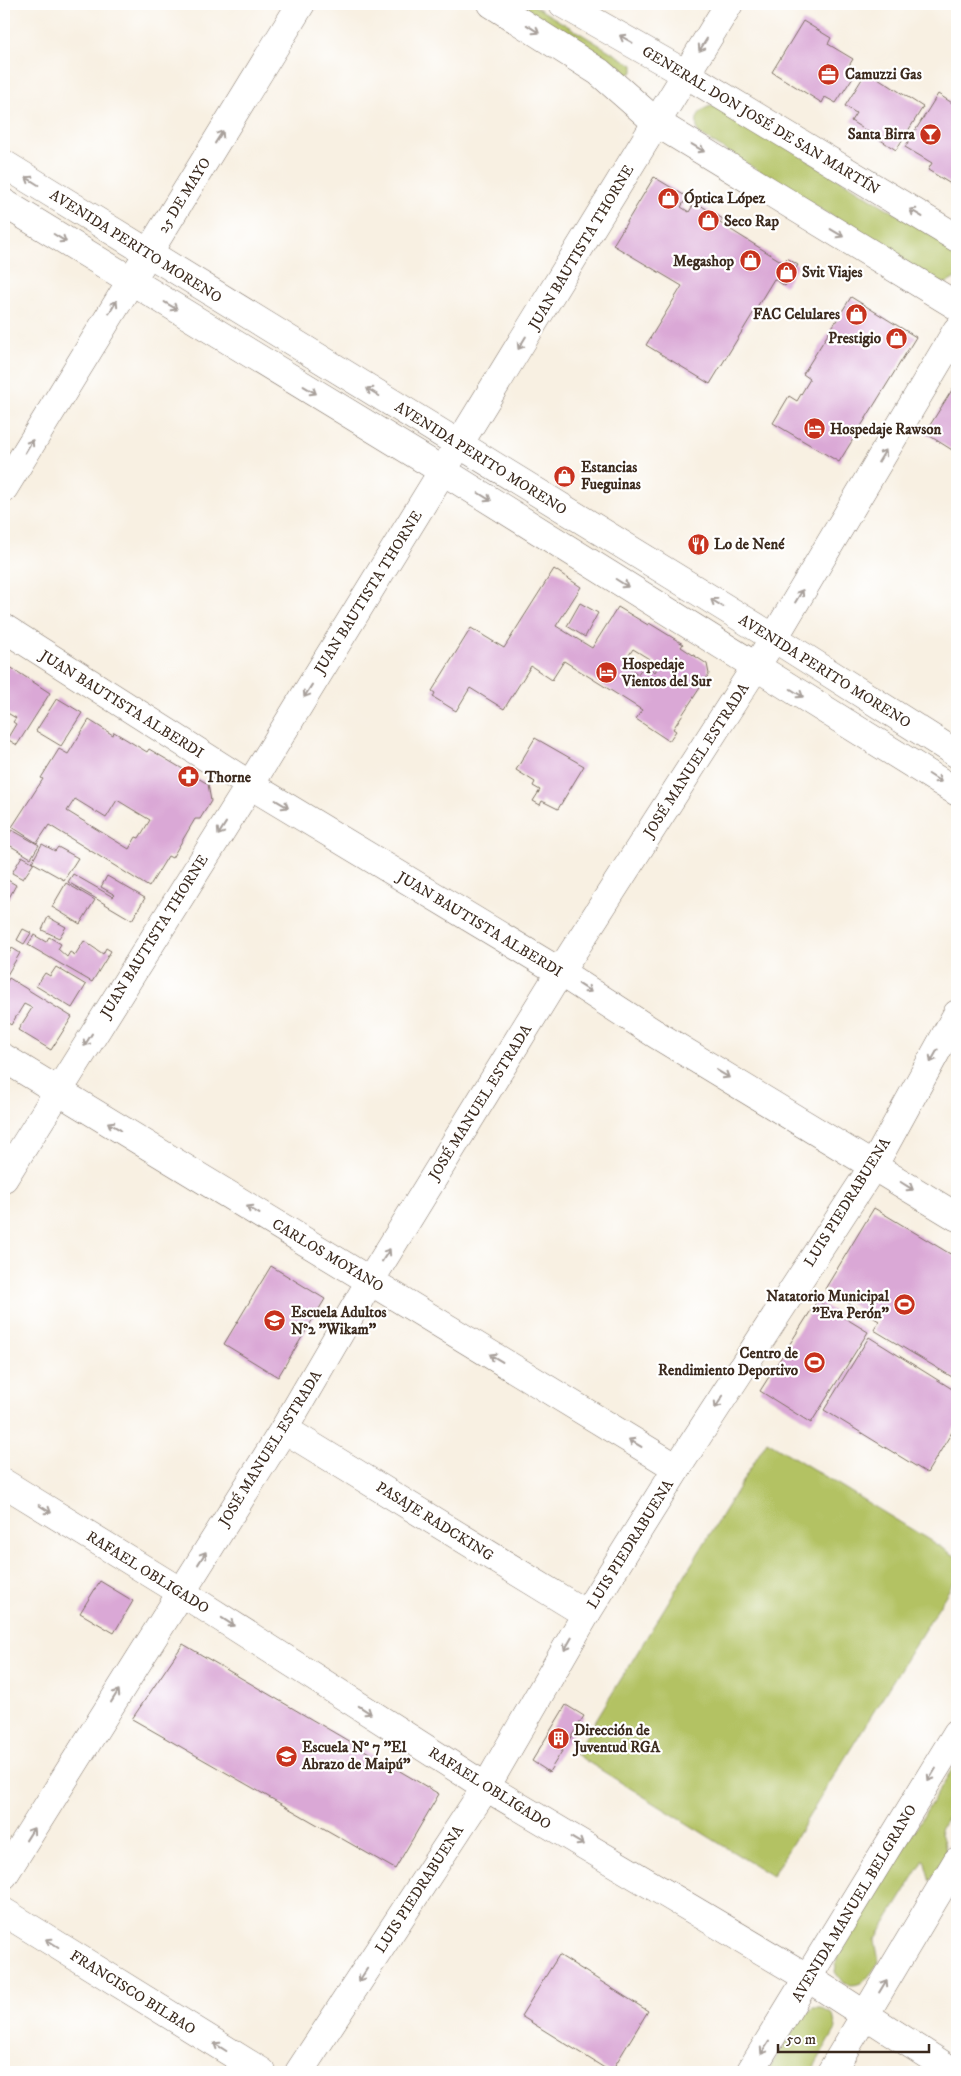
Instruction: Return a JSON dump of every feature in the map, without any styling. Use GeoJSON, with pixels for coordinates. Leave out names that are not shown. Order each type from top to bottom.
{"type":"FeatureCollection","features":[{"type":"Feature","properties":{"kind":"street","name":"25 DE MAYO"},"geometry":{"type":"LineString","coordinates":[[4,488],[301,4]]}},
{"type":"Feature","properties":{"kind":"street"},"geometry":{"type":"LineString","coordinates":[[492,4],[600,72],[657,123],[957,306]]}},
{"type":"Feature","properties":{"kind":"street","name":"GENERAL DON JOSÉ DE SAN MARTÍN"},"geometry":{"type":"LineString","coordinates":[[564,4],[686,74],[957,238]]}},
{"type":"Feature","properties":{"kind":"street","name":"JUAN BAUTISTA THORNE"},"geometry":{"type":"LineString","coordinates":[[4,1178],[56,1091],[250,785],[729,4]]}},
{"type":"Feature","properties":{"kind":"street","name":"AVENIDA PERITO MORENO"},"geometry":{"type":"LineString","coordinates":[[4,164],[774,638],[957,754]]}},
{"type":"Feature","properties":{"kind":"street","name":"AVENIDA PERITO MORENO"},"geometry":{"type":"LineString","coordinates":[[4,203],[443,471],[957,792]]}},
{"type":"Feature","properties":{"kind":"street","name":"JOSÉ MANUEL ESTRADA"},"geometry":{"type":"LineString","coordinates":[[4,1875],[284,1429],[370,1281],[560,972],[774,638],[957,330]]}},
{"type":"Feature","properties":{"kind":"street","name":"JUAN BAUTISTA ALBERDI"},"geometry":{"type":"LineString","coordinates":[[4,628],[250,785],[560,972],[654,1033],[957,1217]]}},
{"type":"Feature","properties":{"kind":"street","name":"LUIS PIEDRABUENA"},"geometry":{"type":"LineString","coordinates":[[299,2072],[486,1787],[586,1614],[677,1468],[874,1165],[957,1014]]}},
{"type":"Feature","properties":{"kind":"street","name":"CARLOS MOYANO"},"geometry":{"type":"LineString","coordinates":[[4,1058],[677,1468]]}},
{"type":"Feature","properties":{"kind":"street","name":"PASAJE RADCKING"},"geometry":{"type":"LineString","coordinates":[[284,1429],[586,1614]]}},
{"type":"Feature","properties":{"kind":"street","name":"RAFAEL OBLIGADO"},"geometry":{"type":"LineString","coordinates":[[4,1483],[180,1592],[486,1787],[808,1978],[954,2072]]}},
{"type":"Feature","properties":{"kind":"street","name":"AVENIDA MANUEL BELGRANO"},"geometry":{"type":"LineString","coordinates":[[750,2072],[957,1733]]}},
{"type":"Feature","properties":{"kind":"street"},"geometry":{"type":"LineString","coordinates":[[831,2072],[957,1861]]}},
{"type":"Feature","properties":{"kind":"street","name":"FRANCISCO BILBAO"},"geometry":{"type":"LineString","coordinates":[[4,1912],[262,2072]]}},
{"type":"Feature","properties":{"kind":"green space"},"geometry":{"type":"Polygon","coordinates":[[[511,4],[531,4],[633,65],[633,72],[628,75],[511,4]]]}},
{"type":"Feature","properties":{"kind":"green space"},"geometry":{"type":"Polygon","coordinates":[[[718,105],[954,249],[957,252],[957,277],[947,283],[940,283],[699,134],[696,123],[699,114],[706,108],[718,105]]]}},
{"type":"Feature","properties":{"kind":"green space"},"geometry":{"type":"Polygon","coordinates":[[[767,1441],[957,1557],[957,1577],[772,1876],[575,1754],[767,1441]]]}},
{"type":"Feature","properties":{"kind":"green space"},"geometry":{"type":"Polygon","coordinates":[[[957,1761],[957,1803],[940,1830],[947,1852],[930,1881],[924,1860],[875,1940],[879,1962],[872,1972],[855,1985],[843,1983],[835,1972],[837,1958],[957,1761]]]}},
{"type":"Feature","properties":{"kind":"green space"},"geometry":{"type":"Polygon","coordinates":[[[813,2008],[821,2008],[833,2015],[836,2029],[811,2072],[767,2072],[802,2017],[813,2008]]]}},
{"type":"Feature","properties":{"kind":"building"},"geometry":{"type":"Polygon","coordinates":[[[803,21],[831,38],[828,44],[853,59],[845,72],[853,77],[836,103],[825,97],[822,103],[772,72],[803,21]]]}},
{"type":"Feature","properties":{"kind":"building"},"geometry":{"type":"Polygon","coordinates":[[[867,71],[923,107],[896,150],[851,121],[856,113],[845,106],[867,71]]]}},
{"type":"Feature","properties":{"kind":"building","name":"Santa Birra"},"geometry":{"type":"Polygon","coordinates":[[[938,94],[957,106],[957,181],[954,186],[928,170],[932,163],[905,147],[938,94]]]}},
{"type":"Feature","properties":{"kind":"building"},"geometry":{"type":"Polygon","coordinates":[[[654,177],[687,197],[681,207],[689,212],[695,202],[723,219],[720,223],[784,263],[787,258],[798,265],[785,286],[774,279],[710,384],[646,345],[682,286],[613,245],[654,177]]]}},
{"type":"Feature","properties":{"kind":"building"},"geometry":{"type":"Polygon","coordinates":[[[851,297],[916,337],[839,462],[773,423],[789,396],[797,401],[810,379],[803,374],[851,297]]]}},
{"type":"Feature","properties":{"kind":"building"},"geometry":{"type":"Polygon","coordinates":[[[957,382],[957,453],[925,433],[957,382]]]}},
{"type":"Feature","properties":{"kind":"building"},"geometry":{"type":"Polygon","coordinates":[[[554,569],[581,587],[556,626],[592,648],[618,607],[683,644],[681,647],[707,664],[709,674],[673,729],[676,731],[669,741],[636,719],[642,710],[564,661],[552,680],[531,666],[504,709],[470,688],[456,711],[433,697],[435,693],[432,691],[471,628],[504,648],[554,569]],[[633,649],[623,664],[638,674],[644,665],[655,672],[659,665],[633,649]]]}},
{"type":"Feature","properties":{"kind":"building"},"geometry":{"type":"Polygon","coordinates":[[[580,603],[598,613],[585,637],[567,626],[580,603]]]}},
{"type":"Feature","properties":{"kind":"building"},"geometry":{"type":"Polygon","coordinates":[[[4,663],[50,693],[17,745],[7,739],[16,724],[13,722],[16,718],[4,711],[4,663]]]}},
{"type":"Feature","properties":{"kind":"building"},"geometry":{"type":"Polygon","coordinates":[[[57,698],[82,713],[61,746],[36,731],[57,698]]]}},
{"type":"Feature","properties":{"kind":"building"},"geometry":{"type":"Polygon","coordinates":[[[89,720],[113,735],[114,732],[147,752],[149,749],[208,784],[211,801],[200,819],[195,819],[172,858],[168,856],[149,887],[49,825],[37,843],[12,827],[43,779],[41,778],[59,749],[68,754],[89,720]],[[75,799],[67,811],[129,849],[136,837],[139,838],[150,820],[117,800],[106,818],[75,799]]]}},
{"type":"Feature","properties":{"kind":"building"},"geometry":{"type":"Polygon","coordinates":[[[535,738],[584,766],[558,809],[542,801],[540,805],[533,801],[540,790],[533,786],[535,782],[516,770],[535,738]]]}},
{"type":"Feature","properties":{"kind":"building"},"geometry":{"type":"Polygon","coordinates":[[[12,830],[39,845],[31,858],[4,842],[12,830]]]}},
{"type":"Feature","properties":{"kind":"building"},"geometry":{"type":"Polygon","coordinates":[[[42,844],[55,851],[58,847],[78,858],[64,880],[32,862],[42,844]]]}},
{"type":"Feature","properties":{"kind":"building"},"geometry":{"type":"Polygon","coordinates":[[[22,856],[34,863],[23,879],[12,873],[22,856]]]}},
{"type":"Feature","properties":{"kind":"building"},"geometry":{"type":"Polygon","coordinates":[[[73,874],[113,897],[115,895],[101,887],[107,876],[145,898],[132,920],[68,882],[73,874]]]}},
{"type":"Feature","properties":{"kind":"building"},"geometry":{"type":"Polygon","coordinates":[[[6,879],[16,885],[4,907],[4,882],[6,879]]]}},
{"type":"Feature","properties":{"kind":"building"},"geometry":{"type":"Polygon","coordinates":[[[66,883],[95,900],[80,924],[52,907],[66,883]]]}},
{"type":"Feature","properties":{"kind":"building"},"geometry":{"type":"Polygon","coordinates":[[[48,917],[66,927],[59,938],[42,930],[48,917]]]}},
{"type":"Feature","properties":{"kind":"building"},"geometry":{"type":"Polygon","coordinates":[[[23,929],[31,933],[24,944],[17,940],[23,929]]]}},
{"type":"Feature","properties":{"kind":"building"},"geometry":{"type":"Polygon","coordinates":[[[34,935],[46,942],[49,937],[61,944],[58,949],[67,957],[70,952],[75,955],[84,941],[103,954],[106,948],[111,951],[92,982],[28,945],[34,935]]]}},
{"type":"Feature","properties":{"kind":"building"},"geometry":{"type":"Polygon","coordinates":[[[12,948],[20,953],[4,980],[4,962],[12,948]]]}},
{"type":"Feature","properties":{"kind":"building"},"geometry":{"type":"Polygon","coordinates":[[[56,967],[86,985],[72,1008],[36,986],[45,973],[50,976],[56,967]]]}},
{"type":"Feature","properties":{"kind":"building"},"geometry":{"type":"Polygon","coordinates":[[[9,978],[72,1017],[51,1050],[18,1030],[32,1008],[24,1004],[11,1025],[4,1020],[4,987],[9,978]]]}},
{"type":"Feature","properties":{"kind":"building","name":"Natatorio Municipal \"Eva Perón\""},"geometry":{"type":"Polygon","coordinates":[[[874,1208],[957,1258],[957,1380],[874,1330],[879,1321],[825,1289],[874,1208]]]}},
{"type":"Feature","properties":{"kind":"building","name":"Escuela Adultos N°2 \"Wikam\""},"geometry":{"type":"Polygon","coordinates":[[[271,1266],[325,1299],[278,1377],[224,1344],[271,1266]]]}},
{"type":"Feature","properties":{"kind":"building","name":"Centro de Rendimiento Deportivo"},"geometry":{"type":"Polygon","coordinates":[[[817,1301],[868,1332],[811,1423],[760,1391],[817,1301]]]}},
{"type":"Feature","properties":{"kind":"building"},"geometry":{"type":"Polygon","coordinates":[[[869,1337],[957,1392],[957,1424],[927,1473],[824,1410],[869,1337]]]}},
{"type":"Feature","properties":{"kind":"building"},"geometry":{"type":"Polygon","coordinates":[[[100,1581],[133,1601],[114,1633],[80,1613],[100,1581]]]}},
{"type":"Feature","properties":{"kind":"building","name":"Escuela Nº 7 \"El Abrazo de Maipú\""},"geometry":{"type":"Polygon","coordinates":[[[183,1644],[439,1794],[395,1869],[132,1719],[183,1644]]]}},
{"type":"Feature","properties":{"kind":"building","name":"Dirección de Juventud RGA"},"geometry":{"type":"Polygon","coordinates":[[[566,1705],[584,1716],[549,1772],[532,1761],[566,1705]]]}},
{"type":"Feature","properties":{"kind":"building"},"geometry":{"type":"Polygon","coordinates":[[[559,1955],[648,2011],[611,2072],[521,2016],[559,1955]]]}},
{"type":"Feature","properties":{"kind":"place","name":"Camuzzi Gas"},"geometry":{"type":"Point","coordinates":[829,74]}},
{"type":"Feature","properties":{"kind":"place","name":"Santa Birra"},"geometry":{"type":"Point","coordinates":[931,134]}},
{"type":"Feature","properties":{"kind":"place","name":"Óptica López"},"geometry":{"type":"Point","coordinates":[668,198]}},
{"type":"Feature","properties":{"kind":"place","name":"Seco Rap"},"geometry":{"type":"Point","coordinates":[708,221]}},
{"type":"Feature","properties":{"kind":"place","name":"Megashop"},"geometry":{"type":"Point","coordinates":[750,261]}},
{"type":"Feature","properties":{"kind":"place","name":"Svit Viajes"},"geometry":{"type":"Point","coordinates":[786,272]}},
{"type":"Feature","properties":{"kind":"place","name":"FAC Celulares"},"geometry":{"type":"Point","coordinates":[856,314]}},
{"type":"Feature","properties":{"kind":"place","name":"Prestigio"},"geometry":{"type":"Point","coordinates":[897,338]}},
{"type":"Feature","properties":{"kind":"place","name":"Hospedaje Rawson"},"geometry":{"type":"Point","coordinates":[814,429]}},
{"type":"Feature","properties":{"kind":"place","name":"Estancias Fueguinas"},"geometry":{"type":"Point","coordinates":[565,476]}},
{"type":"Feature","properties":{"kind":"place","name":"Lo de Nené"},"geometry":{"type":"Point","coordinates":[698,544]}},
{"type":"Feature","properties":{"kind":"place","name":"Hospedaje Vientos del Sur"},"geometry":{"type":"Point","coordinates":[606,673]}},
{"type":"Feature","properties":{"kind":"place","name":"Thorne"},"geometry":{"type":"Point","coordinates":[189,777]}},
{"type":"Feature","properties":{"kind":"place","name":"Natatorio Municipal \"Eva Perón\""},"geometry":{"type":"Point","coordinates":[905,1305]}},
{"type":"Feature","properties":{"kind":"place","name":"Escuela Adultos N°2 \"Wikam\""},"geometry":{"type":"Point","coordinates":[275,1321]}},
{"type":"Feature","properties":{"kind":"place","name":"Centro de Rendimiento Deportivo"},"geometry":{"type":"Point","coordinates":[814,1362]}},
{"type":"Feature","properties":{"kind":"place","name":"Dirección de Juventud RGA"},"geometry":{"type":"Point","coordinates":[558,1739]}},
{"type":"Feature","properties":{"kind":"place","name":"Escuela Nº 7 \"El Abrazo de Maipú\""},"geometry":{"type":"Point","coordinates":[286,1756]}}]}
